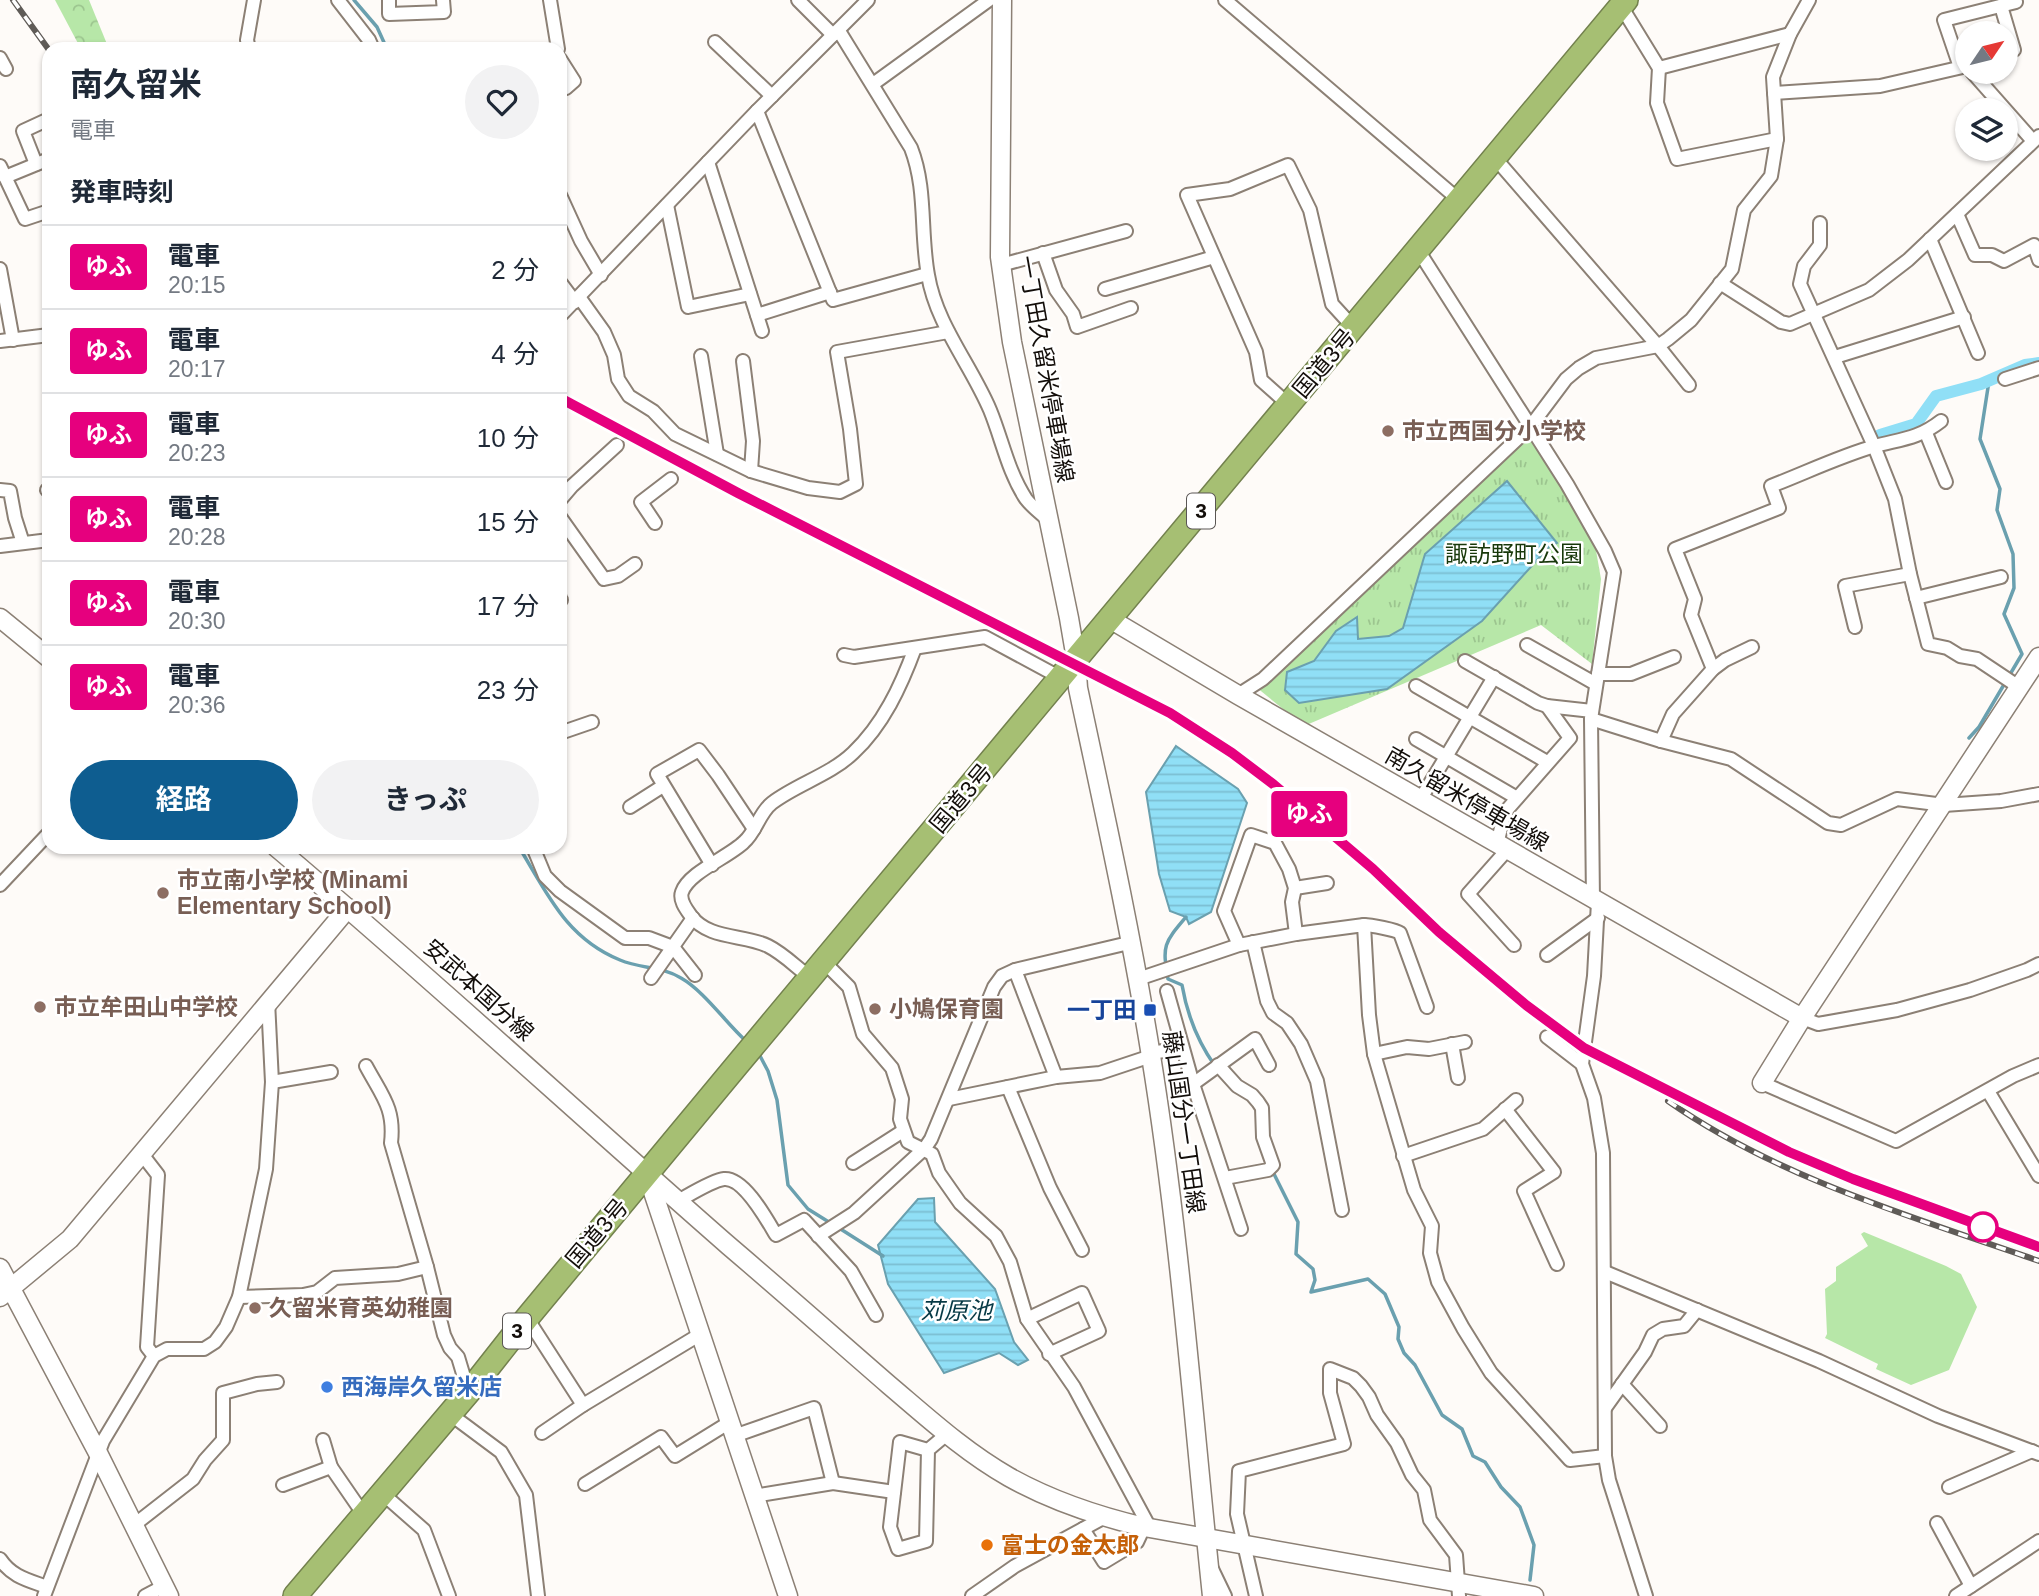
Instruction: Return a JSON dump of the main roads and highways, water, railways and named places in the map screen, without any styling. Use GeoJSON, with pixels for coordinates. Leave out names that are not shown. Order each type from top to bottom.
{"type":"FeatureCollection","features":[{"type":"Feature","properties":{"kind":"highway","name":"国道3号"},"geometry":{"type":"LineString","coordinates":[[295,1596],[471,1389],[647,1173],[1623,3]]}},
{"type":"Feature","properties":{"kind":"main road","name":"一丁田久留米停車場線"},"geometry":{"type":"LineString","coordinates":[[1002,0],[1001,265],[1012,342],[1076,659]]}},
{"type":"Feature","properties":{"kind":"main road"},"geometry":{"type":"LineString","coordinates":[[0,618],[42,652]]}},
{"type":"Feature","properties":{"kind":"main road","name":"南久留米停車場線"},"geometry":{"type":"LineString","coordinates":[[1110,619],[1502,847],[1596,907],[1802,1018]]}},
{"type":"Feature","properties":{"kind":"main road"},"geometry":{"type":"LineString","coordinates":[[1762,1083],[2039,657]]}},
{"type":"Feature","properties":{"kind":"main road","name":"藤山国分一丁田線"},"geometry":{"type":"LineString","coordinates":[[1076,659],[1078,688],[1133,942],[1151,1054],[1177,1247],[1212,1596]]}},
{"type":"Feature","properties":{"kind":"main road","name":"安武本国分線"},"geometry":{"type":"LineString","coordinates":[[284,854],[683,1206],[947,1434],[1009,1477],[1052,1499],[1102,1518],[1459,1590],[1534,1596]]}},
{"type":"Feature","properties":{"kind":"main road"},"geometry":{"type":"LineString","coordinates":[[5,1293],[70,1239],[348,908]]}},
{"type":"Feature","properties":{"kind":"main road"},"geometry":{"type":"LineString","coordinates":[[647,1173],[788,1596]]}},
{"type":"Feature","properties":{"kind":"main road"},"geometry":{"type":"LineString","coordinates":[[667,1235],[683,1206]]}},
{"type":"Feature","properties":{"kind":"main road"},"geometry":{"type":"LineString","coordinates":[[0,1268],[5,1293],[98,1453],[167,1591]]}},
{"type":"Feature","properties":{"kind":"water"},"geometry":{"type":"Polygon","coordinates":[[[1507,481],[1557,543],[1548,548],[1482,621],[1387,689],[1299,703],[1285,690],[1287,672],[1314,661],[1336,631],[1357,617],[1358,639],[1389,636],[1403,628],[1425,554],[1507,481]]]}},
{"type":"Feature","properties":{"kind":"water"},"geometry":{"type":"Polygon","coordinates":[[[1176,746],[1238,789],[1247,803],[1211,912],[1189,924],[1186,917],[1170,911],[1159,874],[1146,792],[1176,746]]]}},
{"type":"Feature","properties":{"kind":"water","name":"苅原池"},"geometry":{"type":"Polygon","coordinates":[[[934,1198],[935,1222],[995,1289],[1014,1342],[1028,1360],[1018,1365],[999,1353],[944,1373],[888,1284],[878,1245],[918,1199],[934,1198]]]}},
{"type":"Feature","properties":{"kind":"waterway"},"geometry":{"type":"LineString","coordinates":[[354,0],[377,27],[384,42]]}},
{"type":"Feature","properties":{"kind":"waterway"},"geometry":{"type":"LineString","coordinates":[[1880,435],[1916,424],[1936,396],[1981,384],[2025,365],[2039,363]]}},
{"type":"Feature","properties":{"kind":"waterway"},"geometry":{"type":"LineString","coordinates":[[1969,738],[1979,727],[2022,654],[2004,614],[2014,588],[2013,554],[1997,510],[2000,489],[1980,439],[1989,381]]}},
{"type":"Feature","properties":{"kind":"waterway"},"geometry":{"type":"LineString","coordinates":[[523,854],[549,897],[585,940],[620,960],[666,971],[681,978],[698,991],[746,1041]]}},
{"type":"Feature","properties":{"kind":"waterway"},"geometry":{"type":"LineString","coordinates":[[1186,917],[1166,945],[1168,979],[1182,985],[1194,1027],[1215,1066]]}},
{"type":"Feature","properties":{"kind":"waterway"},"geometry":{"type":"LineString","coordinates":[[759,1054],[768,1071],[777,1100],[788,1185],[808,1209],[832,1224]]}},
{"type":"Feature","properties":{"kind":"waterway"},"geometry":{"type":"LineString","coordinates":[[1272,1170],[1298,1222],[1296,1254],[1313,1269],[1315,1280],[1311,1292],[1368,1279],[1385,1294],[1399,1327],[1398,1339],[1404,1353],[1415,1365],[1442,1415],[1462,1429],[1473,1456],[1485,1462],[1501,1487],[1520,1507],[1534,1545],[1530,1580]]}},
{"type":"Feature","properties":{"kind":"waterway"},"geometry":{"type":"LineString","coordinates":[[839,1228],[883,1256]]}},
{"type":"Feature","properties":{"kind":"railway"},"geometry":{"type":"LineString","coordinates":[[13,0],[43,42]]}},
{"type":"Feature","properties":{"kind":"railway"},"geometry":{"type":"LineString","coordinates":[[567,402],[738,493],[1170,713],[1232,753],[1273,784],[1526,1005],[1584,1048],[1789,1152],[1853,1179],[2039,1247]]}},
{"type":"Feature","properties":{"kind":"railway"},"geometry":{"type":"LineString","coordinates":[[1668,1101],[1710,1128],[1801,1174],[1895,1211],[2039,1261]]}},
{"type":"Feature","properties":{"kind":"train","name":"ゆふ"},"geometry":{"type":"LineString","coordinates":[[567,402],[738,493],[1170,713],[1232,753],[1273,784],[1373,869],[1439,932],[1526,1005],[1584,1048],[1789,1152],[1853,1179],[2039,1247]]}},
{"type":"Feature","properties":{"kind":"place","name":"市立西国分小学校"},"geometry":{"type":"Point","coordinates":[1388,431]}},
{"type":"Feature","properties":{"kind":"place","name":"市立南小学校 (Minami Elementary School)"},"geometry":{"type":"Point","coordinates":[163,893]}},
{"type":"Feature","properties":{"kind":"place","name":"市立牟田山中学校"},"geometry":{"type":"Point","coordinates":[40,1007]}},
{"type":"Feature","properties":{"kind":"place","name":"小鳩保育園"},"geometry":{"type":"Point","coordinates":[875,1009]}},
{"type":"Feature","properties":{"kind":"place","name":"一丁田"},"geometry":{"type":"Point","coordinates":[1150,1010]}},
{"type":"Feature","properties":{"kind":"place","name":"久留米育英幼稚園"},"geometry":{"type":"Point","coordinates":[255,1308]}},
{"type":"Feature","properties":{"kind":"place","name":"西海岸久留米店"},"geometry":{"type":"Point","coordinates":[327,1387]}},
{"type":"Feature","properties":{"kind":"place","name":"富士の金太郎"},"geometry":{"type":"Point","coordinates":[987,1545]}},
{"type":"Feature","properties":{"kind":"park label","name":"諏訪野町公園"},"geometry":{"type":"Point","coordinates":[1514,554]}}]}
